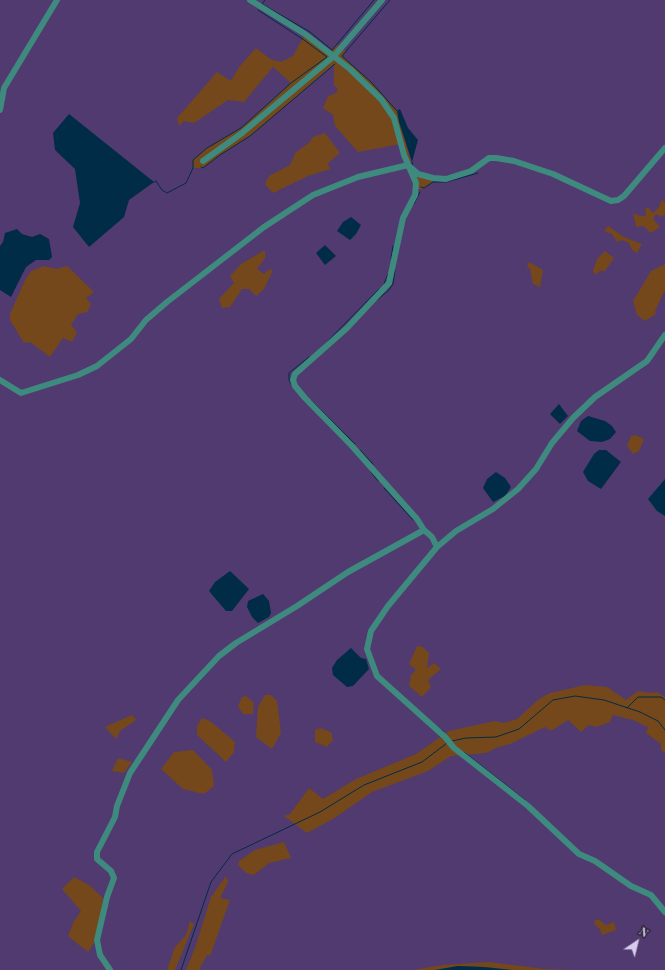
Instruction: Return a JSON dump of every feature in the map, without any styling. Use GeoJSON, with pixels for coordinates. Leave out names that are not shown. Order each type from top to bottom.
{"type":"FeatureCollection","features":[{"type":"Feature","properties":{"kind":"street"},"geometry":{"type":"LineString","coordinates":[[0,110],[4,88],[57,0]]}},
{"type":"Feature","properties":{"kind":"street"},"geometry":{"type":"LineString","coordinates":[[250,0],[305,34],[334,56],[368,85],[381,99],[394,118],[408,165],[416,183],[416,189],[403,218],[389,283],[347,328],[294,374],[293,380],[295,386],[341,434],[424,530],[432,537],[437,547]]}},
{"type":"Feature","properties":{"kind":"street"},"geometry":{"type":"LineString","coordinates":[[203,160],[242,133],[334,56],[382,0]]}},
{"type":"Feature","properties":{"kind":"street"},"geometry":{"type":"LineString","coordinates":[[408,165],[418,174],[433,178],[446,179],[471,170],[489,158],[514,161],[553,174],[611,201],[618,200],[624,196],[665,148]]}},
{"type":"Feature","properties":{"kind":"street"},"geometry":{"type":"LineString","coordinates":[[0,380],[21,393],[78,375],[97,366],[131,339],[146,320],[167,302],[264,227],[301,202],[358,177],[408,165]]}},
{"type":"Feature","properties":{"kind":"street"},"geometry":{"type":"LineString","coordinates":[[665,335],[647,361],[595,397],[573,418],[552,443],[536,469],[518,489],[493,509],[456,531],[437,547],[388,606],[371,631],[367,649],[377,676],[445,737],[454,748],[528,806],[579,854],[595,861],[630,886],[651,895],[665,912]]}},
{"type":"Feature","properties":{"kind":"street"},"geometry":{"type":"LineString","coordinates":[[110,970],[100,955],[97,940],[107,897],[114,878],[111,871],[97,860],[97,852],[115,817],[117,806],[130,773],[178,700],[219,656],[236,643],[297,606],[348,572],[424,530]]}},
{"type":"Feature","properties":{"kind":"shaded area"},"geometry":{"type":"Polygon","coordinates":[[[305,34],[329,53],[337,45],[346,51],[342,56],[371,82],[397,111],[411,162],[408,165],[401,144],[358,152],[335,126],[333,115],[323,108],[328,96],[336,93],[338,88],[334,86],[334,64],[250,136],[203,168],[193,168],[193,160],[207,148],[241,128],[291,83],[273,67],[244,102],[228,100],[194,123],[184,121],[179,126],[177,118],[217,72],[231,81],[239,67],[256,48],[270,59],[281,62],[293,56],[305,34]]]}},
{"type":"Feature","properties":{"kind":"shaded area"},"geometry":{"type":"Polygon","coordinates":[[[325,133],[340,153],[328,163],[330,169],[308,176],[273,193],[265,184],[269,176],[290,165],[296,152],[309,143],[313,137],[325,133]]]}},
{"type":"Feature","properties":{"kind":"shaded area"},"geometry":{"type":"Polygon","coordinates":[[[408,165],[418,174],[433,178],[433,182],[422,189],[416,189],[416,183],[408,165]]]}},
{"type":"Feature","properties":{"kind":"shaded area"},"geometry":{"type":"Polygon","coordinates":[[[662,199],[665,203],[665,214],[662,217],[656,214],[653,219],[660,227],[651,233],[643,226],[636,227],[633,213],[640,216],[646,216],[645,209],[648,207],[653,213],[659,207],[662,199]]]}},
{"type":"Feature","properties":{"kind":"shaded area"},"geometry":{"type":"Polygon","coordinates":[[[608,226],[624,237],[642,244],[637,253],[632,250],[629,243],[622,240],[617,242],[612,234],[604,231],[608,226]]]}},
{"type":"Feature","properties":{"kind":"shaded area"},"geometry":{"type":"Polygon","coordinates":[[[265,250],[265,258],[257,269],[264,274],[270,269],[273,270],[264,289],[256,296],[249,289],[242,289],[230,307],[222,308],[219,299],[234,283],[230,276],[241,264],[265,250]]]}},
{"type":"Feature","properties":{"kind":"shaded area"},"geometry":{"type":"Polygon","coordinates":[[[605,251],[614,258],[605,271],[600,271],[595,275],[593,271],[597,259],[605,251]]]}},
{"type":"Feature","properties":{"kind":"shaded area"},"geometry":{"type":"Polygon","coordinates":[[[529,262],[543,270],[540,287],[533,284],[530,269],[527,266],[529,262]]]}},
{"type":"Feature","properties":{"kind":"shaded area"},"geometry":{"type":"Polygon","coordinates":[[[665,264],[665,290],[655,311],[656,314],[645,321],[637,315],[633,301],[651,271],[665,264]]]}},
{"type":"Feature","properties":{"kind":"shaded area"},"geometry":{"type":"Polygon","coordinates":[[[44,266],[57,269],[67,266],[94,292],[86,298],[91,304],[87,312],[78,314],[71,325],[77,332],[72,342],[63,338],[50,357],[30,342],[24,343],[10,320],[10,314],[25,280],[31,271],[44,266]]]}},
{"type":"Feature","properties":{"kind":"shaded area"},"geometry":{"type":"Polygon","coordinates":[[[635,435],[644,439],[639,451],[633,454],[627,446],[631,436],[635,435]]]}},
{"type":"Feature","properties":{"kind":"shaded area"},"geometry":{"type":"Polygon","coordinates":[[[417,646],[423,647],[429,653],[427,668],[434,663],[441,669],[428,680],[431,687],[422,697],[409,686],[411,675],[416,670],[409,664],[417,646]]]}},
{"type":"Feature","properties":{"kind":"shaded area"},"geometry":{"type":"Polygon","coordinates":[[[585,685],[607,687],[626,700],[638,691],[650,693],[657,692],[665,697],[665,753],[661,750],[661,744],[646,733],[648,727],[633,720],[613,715],[610,722],[597,727],[589,725],[581,732],[568,720],[551,731],[545,727],[510,744],[498,747],[486,753],[451,756],[428,771],[372,792],[333,819],[307,833],[284,816],[290,814],[309,788],[323,799],[356,779],[416,754],[449,731],[495,721],[503,723],[517,719],[539,699],[550,693],[585,685]]]}},
{"type":"Feature","properties":{"kind":"shaded area"},"geometry":{"type":"Polygon","coordinates":[[[265,695],[271,695],[277,701],[281,733],[272,749],[256,737],[258,707],[265,695]]]}},
{"type":"Feature","properties":{"kind":"shaded area"},"geometry":{"type":"Polygon","coordinates":[[[246,696],[254,703],[253,714],[243,714],[238,706],[242,697],[246,696]]]}},
{"type":"Feature","properties":{"kind":"shaded area"},"geometry":{"type":"Polygon","coordinates":[[[132,715],[136,720],[120,731],[116,739],[105,727],[132,715]]]}},
{"type":"Feature","properties":{"kind":"shaded area"},"geometry":{"type":"Polygon","coordinates":[[[202,718],[210,721],[235,742],[234,752],[226,762],[197,735],[197,726],[202,718]]]}},
{"type":"Feature","properties":{"kind":"shaded area"},"geometry":{"type":"Polygon","coordinates":[[[320,728],[331,732],[333,740],[327,747],[315,742],[315,730],[320,728]]]}},
{"type":"Feature","properties":{"kind":"shaded area"},"geometry":{"type":"Polygon","coordinates":[[[193,750],[212,770],[214,786],[204,794],[183,789],[161,769],[174,752],[193,750]]]}},
{"type":"Feature","properties":{"kind":"shaded area"},"geometry":{"type":"Polygon","coordinates":[[[118,758],[132,762],[124,773],[112,771],[118,758]]]}},
{"type":"Feature","properties":{"kind":"shaded area"},"geometry":{"type":"Polygon","coordinates":[[[284,842],[291,858],[269,863],[254,875],[246,873],[238,865],[239,861],[255,850],[284,842]]]}},
{"type":"Feature","properties":{"kind":"shaded area"},"geometry":{"type":"Polygon","coordinates":[[[226,876],[228,882],[220,898],[230,900],[210,956],[207,955],[199,970],[186,970],[195,948],[211,897],[226,876]]]}},
{"type":"Feature","properties":{"kind":"shaded area"},"geometry":{"type":"Polygon","coordinates":[[[74,877],[89,885],[103,898],[94,943],[88,952],[68,936],[74,921],[81,911],[62,889],[74,877]]]}},
{"type":"Feature","properties":{"kind":"shaded area"},"geometry":{"type":"Polygon","coordinates":[[[598,919],[606,925],[614,922],[616,930],[602,935],[600,929],[595,925],[594,921],[598,919]]]}},
{"type":"Feature","properties":{"kind":"shaded area"},"geometry":{"type":"Polygon","coordinates":[[[190,921],[194,924],[175,970],[167,970],[175,947],[186,935],[190,921]]]}},
{"type":"Feature","properties":{"kind":"shaded area"},"geometry":{"type":"Polygon","coordinates":[[[488,962],[545,969],[571,970],[512,970],[458,966],[435,970],[413,970],[443,965],[488,962]]]}},
{"type":"Feature","properties":{"kind":"water"},"geometry":{"type":"Polygon","coordinates":[[[400,109],[408,128],[418,140],[412,162],[399,122],[397,111],[400,109]]]}},
{"type":"Feature","properties":{"kind":"water"},"geometry":{"type":"Polygon","coordinates":[[[69,114],[154,182],[129,200],[124,217],[89,247],[73,227],[80,203],[75,169],[55,150],[53,133],[69,114]]]}},
{"type":"Feature","properties":{"kind":"water"},"geometry":{"type":"Polygon","coordinates":[[[351,217],[361,225],[356,234],[350,240],[337,231],[343,222],[351,217]]]}},
{"type":"Feature","properties":{"kind":"water"},"geometry":{"type":"Polygon","coordinates":[[[17,229],[22,234],[32,237],[40,234],[49,239],[52,257],[49,260],[36,260],[26,267],[11,297],[0,290],[0,246],[3,242],[5,233],[17,229]]]}},
{"type":"Feature","properties":{"kind":"water"},"geometry":{"type":"Polygon","coordinates":[[[325,245],[336,256],[325,265],[316,253],[325,245]]]}},
{"type":"Feature","properties":{"kind":"water"},"geometry":{"type":"Polygon","coordinates":[[[559,404],[568,416],[560,424],[550,414],[559,404]]]}},
{"type":"Feature","properties":{"kind":"water"},"geometry":{"type":"Polygon","coordinates":[[[588,416],[605,421],[612,426],[616,432],[610,439],[602,442],[590,441],[577,431],[581,421],[588,416]]]}},
{"type":"Feature","properties":{"kind":"water"},"geometry":{"type":"Polygon","coordinates":[[[599,450],[606,450],[621,462],[601,489],[588,481],[583,472],[594,454],[599,450]]]}},
{"type":"Feature","properties":{"kind":"water"},"geometry":{"type":"Polygon","coordinates":[[[496,472],[505,478],[511,487],[505,496],[493,502],[483,488],[487,479],[496,472]]]}},
{"type":"Feature","properties":{"kind":"water"},"geometry":{"type":"Polygon","coordinates":[[[665,479],[665,516],[657,511],[648,499],[665,479]]]}},
{"type":"Feature","properties":{"kind":"water"},"geometry":{"type":"Polygon","coordinates":[[[230,571],[249,589],[232,611],[226,611],[209,591],[215,582],[230,571]]]}},
{"type":"Feature","properties":{"kind":"water"},"geometry":{"type":"Polygon","coordinates":[[[263,594],[269,601],[271,613],[269,617],[258,623],[252,617],[247,607],[248,601],[263,594]]]}},
{"type":"Feature","properties":{"kind":"water"},"geometry":{"type":"Polygon","coordinates":[[[351,648],[361,658],[366,659],[369,669],[353,686],[347,687],[333,675],[332,668],[337,660],[351,648]]]}},
{"type":"Feature","properties":{"kind":"water"},"geometry":{"type":"Polygon","coordinates":[[[458,966],[484,967],[512,970],[435,970],[458,966]]]}},
{"type":"Feature","properties":{"kind":"waterway"},"geometry":{"type":"LineString","coordinates":[[265,0],[262,4],[310,32],[332,50],[374,0]]}},
{"type":"Feature","properties":{"kind":"waterway"},"geometry":{"type":"LineString","coordinates":[[390,0],[342,56],[371,82],[397,111]]}},
{"type":"Feature","properties":{"kind":"waterway"},"geometry":{"type":"LineString","coordinates":[[154,182],[156,181],[162,190],[167,193],[186,183],[193,168],[193,160],[207,148],[241,128],[291,83],[327,57],[258,10]]}},
{"type":"Feature","properties":{"kind":"waterway"},"geometry":{"type":"LineString","coordinates":[[201,167],[203,168],[250,136],[335,64]]}},
{"type":"Feature","properties":{"kind":"waterway"},"geometry":{"type":"LineString","coordinates":[[412,162],[413,167]]}},
{"type":"Feature","properties":{"kind":"waterway"},"geometry":{"type":"LineString","coordinates":[[421,187],[424,188],[433,182],[446,182],[478,173]]}},
{"type":"Feature","properties":{"kind":"waterway"},"geometry":{"type":"LineString","coordinates":[[414,204],[420,192]]}},
{"type":"Feature","properties":{"kind":"waterway"},"geometry":{"type":"LineString","coordinates":[[391,259],[393,246]]}},
{"type":"Feature","properties":{"kind":"waterway"},"geometry":{"type":"LineString","coordinates":[[377,300],[389,290],[393,284],[395,270]]}},
{"type":"Feature","properties":{"kind":"waterway"},"geometry":{"type":"LineString","coordinates":[[384,284],[388,274]]}},
{"type":"Feature","properties":{"kind":"waterway"},"geometry":{"type":"LineString","coordinates":[[324,345],[379,289]]}},
{"type":"Feature","properties":{"kind":"waterway"},"geometry":{"type":"LineString","coordinates":[[291,384],[289,380],[289,373],[309,357]]}},
{"type":"Feature","properties":{"kind":"waterway"},"geometry":{"type":"LineString","coordinates":[[312,401],[355,444]]}},
{"type":"Feature","properties":{"kind":"waterway"},"geometry":{"type":"LineString","coordinates":[[360,450],[373,464]]}},
{"type":"Feature","properties":{"kind":"waterway"},"geometry":{"type":"LineString","coordinates":[[371,472],[378,481]]}},
{"type":"Feature","properties":{"kind":"waterway"},"geometry":{"type":"LineString","coordinates":[[384,488],[413,520]]}},
{"type":"Feature","properties":{"kind":"waterway"},"geometry":{"type":"LineString","coordinates":[[452,741],[466,738],[496,737],[519,729],[553,700],[575,696],[604,700],[640,712],[658,721],[665,730]]}},
{"type":"Feature","properties":{"kind":"waterway"},"geometry":{"type":"LineString","coordinates":[[627,708],[638,697],[661,697],[665,700]]}},
{"type":"Feature","properties":{"kind":"waterway"},"geometry":{"type":"LineString","coordinates":[[440,729],[444,732]]}},
{"type":"Feature","properties":{"kind":"waterway"},"geometry":{"type":"LineString","coordinates":[[181,970],[211,882],[232,854],[320,812],[364,785],[422,762],[447,743]]}},
{"type":"Feature","properties":{"kind":"waterway"},"geometry":{"type":"LineString","coordinates":[[464,752],[525,800]]}}]}
